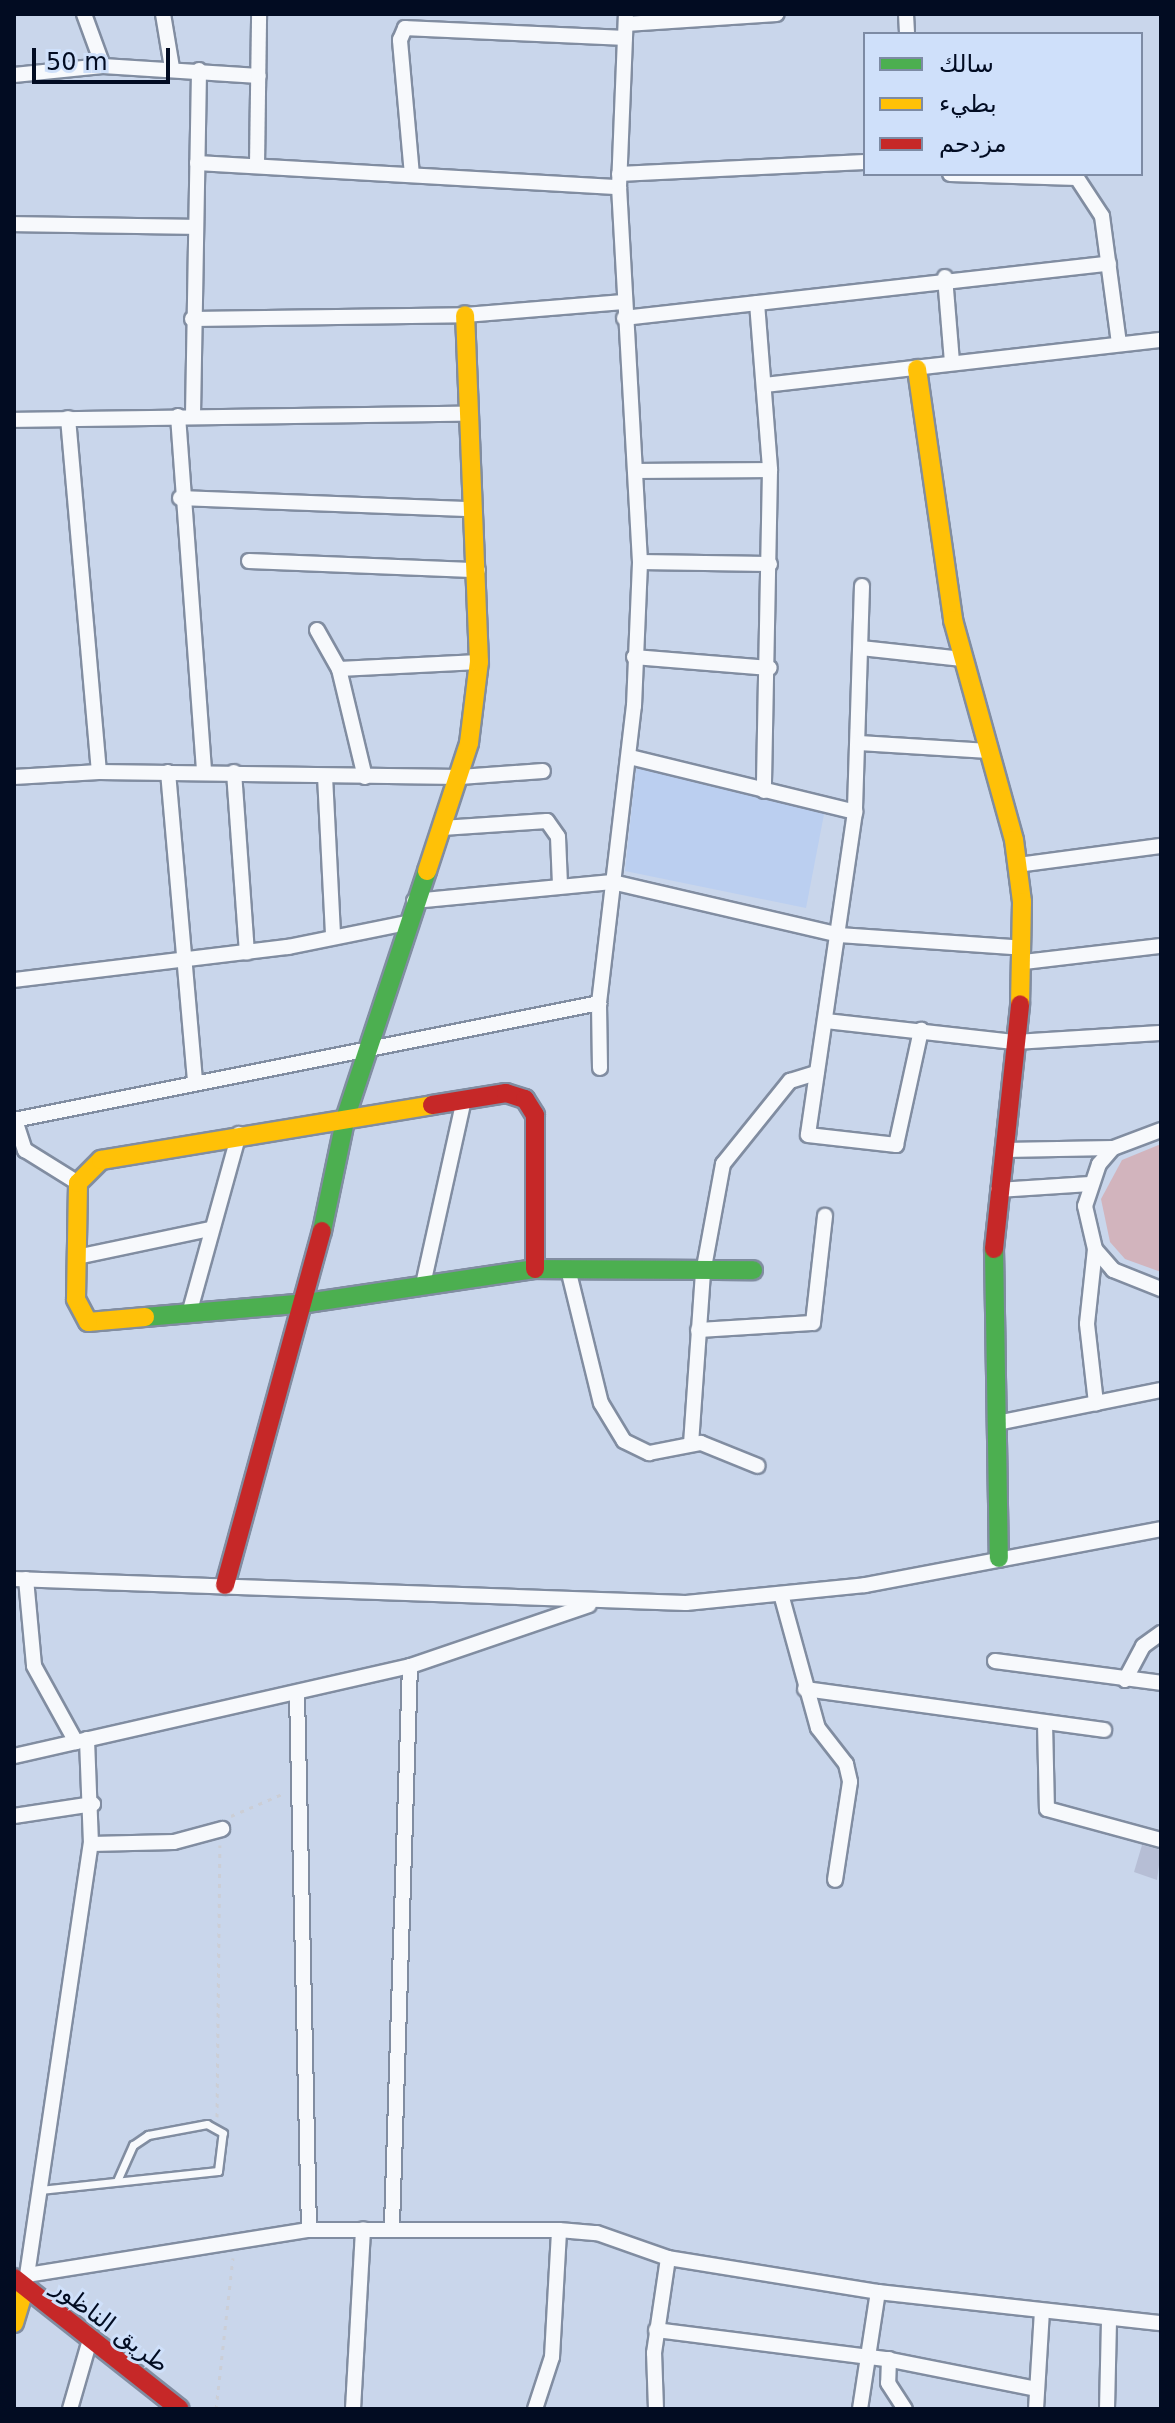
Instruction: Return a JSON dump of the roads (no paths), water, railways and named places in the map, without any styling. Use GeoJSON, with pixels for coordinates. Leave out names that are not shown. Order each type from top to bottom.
{"type":"FeatureCollection","features":[{"type":"Feature","properties":{"kind":"street"},"geometry":{"type":"LineString","coordinates":[[84,14],[103,66]]}},
{"type":"Feature","properties":{"kind":"street"},"geometry":{"type":"LineString","coordinates":[[163,14],[172,68]]}},
{"type":"Feature","properties":{"kind":"street"},"geometry":{"type":"LineString","coordinates":[[257,165],[259,14]]}},
{"type":"Feature","properties":{"kind":"street"},"geometry":{"type":"LineString","coordinates":[[412,175],[400,40],[405,28],[626,25],[777,14]]}},
{"type":"Feature","properties":{"kind":"street"},"geometry":{"type":"LineString","coordinates":[[600,1068],[599,1003],[630,757],[640,562],[639,471],[624,318],[619,181],[626,25]]}},
{"type":"Feature","properties":{"kind":"street"},"geometry":{"type":"LineString","coordinates":[[14,75],[103,66],[172,68],[259,76]]}},
{"type":"Feature","properties":{"kind":"street"},"geometry":{"type":"LineString","coordinates":[[199,70],[192,319],[180,498],[204,772]]}},
{"type":"Feature","properties":{"kind":"street"},"geometry":{"type":"LineString","coordinates":[[197,163],[412,175],[619,181],[863,162]]}},
{"type":"Feature","properties":{"kind":"street"},"geometry":{"type":"LineString","coordinates":[[1014,176],[1077,178],[1102,216],[1119,344]]}},
{"type":"Feature","properties":{"kind":"street"},"geometry":{"type":"LineString","coordinates":[[14,209],[15,224],[195,227]]}},
{"type":"Feature","properties":{"kind":"street"},"geometry":{"type":"LineString","coordinates":[[624,318],[945,277],[1109,264]]}},
{"type":"Feature","properties":{"kind":"street"},"geometry":{"type":"LineString","coordinates":[[945,277],[952,363]]}},
{"type":"Feature","properties":{"kind":"street"},"geometry":{"type":"LineString","coordinates":[[192,319],[465,315],[623,302]]}},
{"type":"Feature","properties":{"kind":"street"},"geometry":{"type":"LineString","coordinates":[[757,303],[770,470],[770,668],[764,791]]}},
{"type":"Feature","properties":{"kind":"street"},"geometry":{"type":"LineString","coordinates":[[225,1585],[307,1303],[346,1116],[414,901],[460,777],[479,662],[478,570],[467,414],[465,315]]}},
{"type":"Feature","properties":{"kind":"street"},"geometry":{"type":"LineString","coordinates":[[765,385],[1161,340]]}},
{"type":"Feature","properties":{"kind":"street"},"geometry":{"type":"LineString","coordinates":[[917,369],[962,659],[990,751],[1018,865],[1024,955],[998,1190],[992,1302],[999,1558]]}},
{"type":"Feature","properties":{"kind":"street"},"geometry":{"type":"LineString","coordinates":[[14,420],[467,414]]}},
{"type":"Feature","properties":{"kind":"street"},"geometry":{"type":"LineString","coordinates":[[68,418],[99,772]]}},
{"type":"Feature","properties":{"kind":"street"},"geometry":{"type":"LineString","coordinates":[[639,471],[770,470]]}},
{"type":"Feature","properties":{"kind":"street"},"geometry":{"type":"LineString","coordinates":[[180,498],[472,509]]}},
{"type":"Feature","properties":{"kind":"street"},"geometry":{"type":"LineString","coordinates":[[249,561],[478,570]]}},
{"type":"Feature","properties":{"kind":"street"},"geometry":{"type":"LineString","coordinates":[[640,562],[770,564]]}},
{"type":"Feature","properties":{"kind":"street"},"geometry":{"type":"LineString","coordinates":[[862,586],[855,812],[808,1135],[891,1147],[899,1141],[921,1030]]}},
{"type":"Feature","properties":{"kind":"street"},"geometry":{"type":"LineString","coordinates":[[317,630],[339,669],[365,777]]}},
{"type":"Feature","properties":{"kind":"street"},"geometry":{"type":"LineString","coordinates":[[861,648],[962,659]]}},
{"type":"Feature","properties":{"kind":"street"},"geometry":{"type":"LineString","coordinates":[[634,657],[770,668]]}},
{"type":"Feature","properties":{"kind":"street"},"geometry":{"type":"LineString","coordinates":[[339,669],[479,662]]}},
{"type":"Feature","properties":{"kind":"street"},"geometry":{"type":"LineString","coordinates":[[858,743],[990,751]]}},
{"type":"Feature","properties":{"kind":"street"},"geometry":{"type":"LineString","coordinates":[[630,757],[855,812]]}},
{"type":"Feature","properties":{"kind":"street"},"geometry":{"type":"LineString","coordinates":[[14,777],[99,772],[460,777],[543,771]]}},
{"type":"Feature","properties":{"kind":"street"},"geometry":{"type":"LineString","coordinates":[[168,772],[195,1080]]}},
{"type":"Feature","properties":{"kind":"street"},"geometry":{"type":"LineString","coordinates":[[234,772],[247,953]]}},
{"type":"Feature","properties":{"kind":"street"},"geometry":{"type":"LineString","coordinates":[[325,776],[333,935]]}},
{"type":"Feature","properties":{"kind":"street"},"geometry":{"type":"LineString","coordinates":[[442,828],[547,821],[557,830],[560,884]]}},
{"type":"Feature","properties":{"kind":"street"},"geometry":{"type":"LineString","coordinates":[[1018,865],[1161,846]]}},
{"type":"Feature","properties":{"kind":"street"},"geometry":{"type":"LineString","coordinates":[[414,901],[560,884],[612,882],[839,935],[1024,955],[1161,946]]}},
{"type":"Feature","properties":{"kind":"street"},"geometry":{"type":"LineString","coordinates":[[14,980],[247,953],[407,923]]}},
{"type":"Feature","properties":{"kind":"street"},"geometry":{"type":"LineString","coordinates":[[78,1183],[25,1150],[15,1120],[195,1080],[599,1003]]}},
{"type":"Feature","properties":{"kind":"street"},"geometry":{"type":"LineString","coordinates":[[826,1021],[1014,1042],[1161,1033]]}},
{"type":"Feature","properties":{"kind":"street"},"geometry":{"type":"LineString","coordinates":[[691,1444],[703,1273],[726,1154],[790,1081],[817,1073]]}},
{"type":"Feature","properties":{"kind":"street"},"geometry":{"type":"LineString","coordinates":[[535,1269],[535,1115],[525,1099],[506,1093],[346,1116],[101,1160],[78,1183],[77,1257],[83,1321],[307,1303],[424,1280],[535,1269],[703,1273],[753,1270]]}},
{"type":"Feature","properties":{"kind":"street"},"geometry":{"type":"LineString","coordinates":[[424,1280],[464,1099]]}},
{"type":"Feature","properties":{"kind":"street"},"geometry":{"type":"LineString","coordinates":[[1004,1150],[1113,1148],[1161,1130]]}},
{"type":"Feature","properties":{"kind":"street"},"geometry":{"type":"LineString","coordinates":[[189,1314],[210,1229],[239,1134]]}},
{"type":"Feature","properties":{"kind":"street"},"geometry":{"type":"LineString","coordinates":[[1113,1148],[1090,1184],[1087,1228],[1095,1249],[1113,1270],[1161,1289]]}},
{"type":"Feature","properties":{"kind":"street"},"geometry":{"type":"LineString","coordinates":[[998,1190],[1090,1184]]}},
{"type":"Feature","properties":{"kind":"street"},"geometry":{"type":"LineString","coordinates":[[698,1330],[813,1323],[825,1216]]}},
{"type":"Feature","properties":{"kind":"street"},"geometry":{"type":"LineString","coordinates":[[77,1257],[210,1229]]}},
{"type":"Feature","properties":{"kind":"street"},"geometry":{"type":"LineString","coordinates":[[1095,1249],[1087,1324],[1096,1403]]}},
{"type":"Feature","properties":{"kind":"street"},"geometry":{"type":"LineString","coordinates":[[568,1269],[607,1421],[635,1449],[691,1444],[758,1466]]}},
{"type":"Feature","properties":{"kind":"street"},"geometry":{"type":"LineString","coordinates":[[997,1423],[1161,1390]]}},
{"type":"Feature","properties":{"kind":"street"},"geometry":{"type":"LineString","coordinates":[[14,2323],[40,2190],[91,1844],[93,1804],[82,1741],[34,1666],[20,1579],[596,1602],[781,1594],[1161,1529]]}},
{"type":"Feature","properties":{"kind":"street"},"geometry":{"type":"LineString","coordinates":[[781,1594],[805,1689],[850,1782],[835,1880]]}},
{"type":"Feature","properties":{"kind":"street"},"geometry":{"type":"LineString","coordinates":[[513,1600],[517,1630]]}},
{"type":"Feature","properties":{"kind":"street"},"geometry":{"type":"LineString","coordinates":[[14,1756],[410,1666],[596,1602]]}},
{"type":"Feature","properties":{"kind":"street"},"geometry":{"type":"LineString","coordinates":[[1125,1680],[1143,1646],[1161,1633]]}},
{"type":"Feature","properties":{"kind":"street"},"geometry":{"type":"LineString","coordinates":[[995,1661],[1161,1683]]}},
{"type":"Feature","properties":{"kind":"street"},"geometry":{"type":"LineString","coordinates":[[392,2225],[410,1666]]}},
{"type":"Feature","properties":{"kind":"street"},"geometry":{"type":"LineString","coordinates":[[805,1689],[1104,1730]]}},
{"type":"Feature","properties":{"kind":"street"},"geometry":{"type":"LineString","coordinates":[[297,1693],[309,2230]]}},
{"type":"Feature","properties":{"kind":"street"},"geometry":{"type":"LineString","coordinates":[[1045,1723],[1047,1809],[1161,1840]]}},
{"type":"Feature","properties":{"kind":"street"},"geometry":{"type":"LineString","coordinates":[[14,1816],[93,1804]]}},
{"type":"Feature","properties":{"kind":"street"},"geometry":{"type":"LineString","coordinates":[[91,1844],[174,1842],[222,1829]]}},
{"type":"Feature","properties":{"kind":"street"},"geometry":{"type":"LineString","coordinates":[[22,2282],[235,2237],[392,2225],[559,2230],[597,2233],[668,2258],[878,2292],[1161,2323]]}},
{"type":"Feature","properties":{"kind":"street"},"geometry":{"type":"LineString","coordinates":[[353,2409],[363,2229]]}},
{"type":"Feature","properties":{"kind":"street"},"geometry":{"type":"LineString","coordinates":[[535,2409],[552,2357],[559,2230]]}},
{"type":"Feature","properties":{"kind":"street"},"geometry":{"type":"LineString","coordinates":[[656,2409],[656,2330],[668,2258]]}},
{"type":"Feature","properties":{"kind":"street","name":"طريق الناظور"},"geometry":{"type":"LineString","coordinates":[[22,2282],[89,2343],[180,2409]]}},
{"type":"Feature","properties":{"kind":"street"},"geometry":{"type":"LineString","coordinates":[[860,2409],[878,2292]]}},
{"type":"Feature","properties":{"kind":"street"},"geometry":{"type":"LineString","coordinates":[[1036,2409],[1042,2311]]}},
{"type":"Feature","properties":{"kind":"street"},"geometry":{"type":"LineString","coordinates":[[1107,2409],[1109,2318]]}},
{"type":"Feature","properties":{"kind":"street"},"geometry":{"type":"LineString","coordinates":[[656,2330],[870,2356],[1036,2389]]}},
{"type":"Feature","properties":{"kind":"street"},"geometry":{"type":"LineString","coordinates":[[70,2409],[89,2343]]}},
{"type":"Feature","properties":{"kind":"street"},"geometry":{"type":"LineString","coordinates":[[889,2359],[888,2383],[905,2409]]}},
{"type":"Feature","properties":{"kind":"lane"},"geometry":{"type":"LineString","coordinates":[[40,2190],[218,2171],[217,2125],[137,2141],[117,2181]]}}]}
